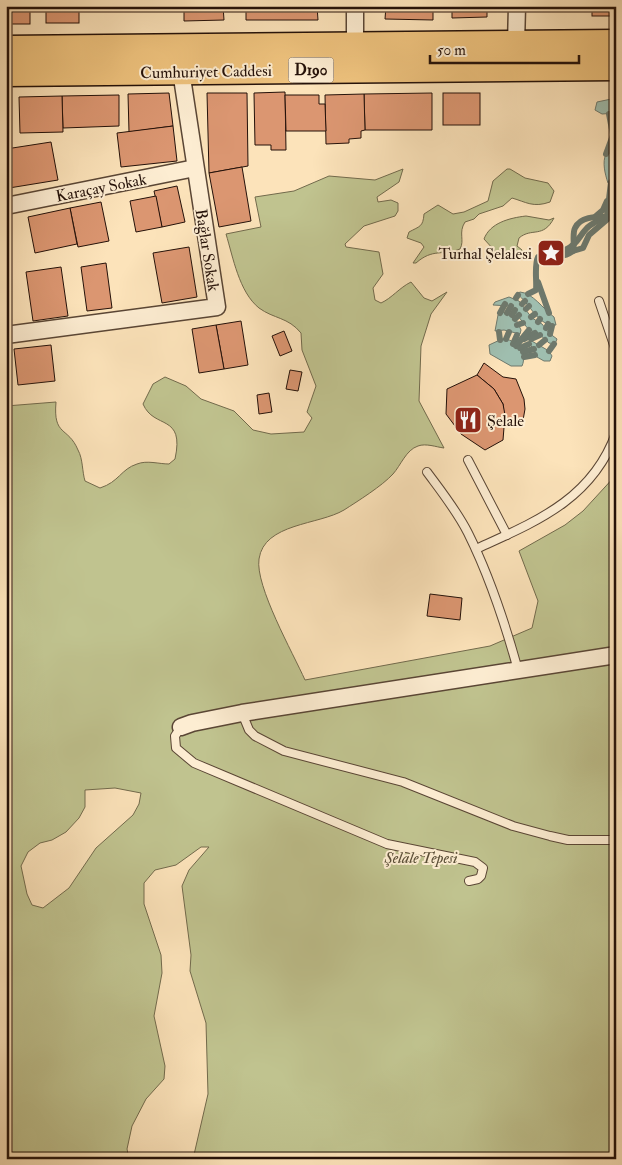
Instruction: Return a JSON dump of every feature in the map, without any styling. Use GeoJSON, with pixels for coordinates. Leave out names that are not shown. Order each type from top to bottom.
{"type":"FeatureCollection","features":[{"type":"Feature","properties":{"kind":"highway","name":"Cumhuriyet Caddesi"},"geometry":{"type":"LineString","coordinates":[[6,49],[616,43]]}},
{"type":"Feature","properties":{"kind":"highway","name":"Cumhuriyet Caddesi"},"geometry":{"type":"LineString","coordinates":[[6,73],[616,67]]}},
{"type":"Feature","properties":{"kind":"street"},"geometry":{"type":"LineString","coordinates":[[355,6],[355,46]]}},
{"type":"Feature","properties":{"kind":"street"},"geometry":{"type":"LineString","coordinates":[[516,44],[517,6]]}},
{"type":"Feature","properties":{"kind":"street","name":"Bağlar Sokak"},"geometry":{"type":"LineString","coordinates":[[6,335],[217,307],[181,71]]}},
{"type":"Feature","properties":{"kind":"street","name":"Karaçay Sokak"},"geometry":{"type":"LineString","coordinates":[[6,206],[195,168]]}},
{"type":"Feature","properties":{"kind":"street"},"geometry":{"type":"LineString","coordinates":[[181,727],[192,722],[242,712],[616,655]]}},
{"type":"Feature","properties":{"kind":"lane"},"geometry":{"type":"LineString","coordinates":[[599,301],[616,351]]}},
{"type":"Feature","properties":{"kind":"lane"},"geometry":{"type":"LineString","coordinates":[[476,549],[556,510],[574,496],[603,462],[616,433]]}},
{"type":"Feature","properties":{"kind":"lane"},"geometry":{"type":"LineString","coordinates":[[468,460],[507,535]]}},
{"type":"Feature","properties":{"kind":"lane"},"geometry":{"type":"LineString","coordinates":[[427,472],[467,531],[476,549],[498,602],[518,670]]}},
{"type":"Feature","properties":{"kind":"lane"},"geometry":{"type":"LineString","coordinates":[[242,712],[249,730],[255,736],[284,751],[402,782],[513,826],[550,836],[568,840],[616,840]]}},
{"type":"Feature","properties":{"kind":"lane"},"geometry":{"type":"LineString","coordinates":[[181,727],[175,736],[176,748],[194,763],[387,844],[475,862],[483,868],[483,872],[478,879],[469,881]]}},
{"type":"Feature","properties":{"kind":"green space","name":"Şelale Tepesi"},"geometry":{"type":"Polygon","coordinates":[[[403,169],[399,182],[377,197],[378,202],[391,200],[398,203],[398,211],[395,216],[364,226],[345,244],[346,247],[379,252],[383,274],[373,288],[375,300],[381,303],[411,282],[424,298],[432,301],[447,292],[431,314],[421,346],[419,401],[444,448],[424,445],[414,448],[407,454],[388,479],[344,510],[294,527],[271,538],[263,547],[259,559],[259,571],[276,620],[305,680],[490,646],[532,628],[538,601],[519,551],[565,525],[583,511],[616,475],[616,1159],[193,1159],[208,1094],[206,1023],[190,971],[191,955],[182,886],[189,870],[209,847],[201,847],[176,865],[155,870],[144,883],[144,904],[161,955],[162,973],[154,1016],[165,1066],[164,1079],[146,1099],[132,1126],[127,1149],[129,1159],[6,1159],[6,406],[56,402],[57,421],[78,450],[85,481],[100,488],[137,464],[149,462],[169,464],[175,459],[177,444],[176,435],[172,428],[154,417],[143,404],[153,384],[165,377],[186,386],[201,399],[234,411],[253,430],[271,434],[304,432],[312,418],[307,412],[316,386],[302,350],[301,333],[286,321],[265,312],[252,301],[246,293],[238,274],[226,234],[261,227],[255,197],[294,191],[329,176],[375,180],[403,169]],[[115,788],[85,790],[85,807],[79,818],[66,832],[52,840],[40,843],[28,852],[21,866],[27,894],[32,905],[43,908],[69,888],[96,848],[133,815],[139,804],[141,793],[115,788]]]}},
{"type":"Feature","properties":{"kind":"green space"},"geometry":{"type":"Polygon","coordinates":[[[507,169],[525,178],[548,183],[554,191],[550,202],[534,204],[512,198],[503,206],[479,214],[474,219],[465,222],[460,249],[428,255],[413,263],[424,247],[421,243],[407,238],[409,232],[422,224],[424,214],[438,205],[453,214],[464,212],[488,201],[493,181],[507,169]]]}},
{"type":"Feature","properties":{"kind":"green space"},"geometry":{"type":"Polygon","coordinates":[[[526,216],[549,220],[554,218],[542,231],[528,233],[519,238],[517,246],[522,250],[521,256],[505,255],[492,258],[494,250],[484,239],[487,233],[501,222],[526,216]]]}},
{"type":"Feature","properties":{"kind":"shaded area"},"geometry":{"type":"Polygon","coordinates":[[[616,98],[616,113],[602,114],[595,110],[597,102],[616,98]]]}},
{"type":"Feature","properties":{"kind":"shaded area"},"geometry":{"type":"Polygon","coordinates":[[[616,152],[616,183],[608,183],[604,161],[606,154],[616,152]]]}},
{"type":"Feature","properties":{"kind":"shaded area"},"geometry":{"type":"Polygon","coordinates":[[[520,292],[529,295],[538,302],[554,317],[556,325],[550,325],[539,318],[517,294],[520,292]]]}},
{"type":"Feature","properties":{"kind":"shaded area"},"geometry":{"type":"Polygon","coordinates":[[[509,297],[519,301],[532,318],[542,324],[557,339],[555,344],[549,343],[538,333],[529,330],[510,306],[493,305],[495,302],[509,297]]]}},
{"type":"Feature","properties":{"kind":"shaded area"},"geometry":{"type":"Polygon","coordinates":[[[504,312],[514,315],[521,330],[520,334],[504,330],[495,331],[498,315],[504,312]]]}},
{"type":"Feature","properties":{"kind":"shaded area"},"geometry":{"type":"Polygon","coordinates":[[[502,339],[507,339],[516,344],[522,351],[522,366],[511,366],[490,354],[489,345],[502,339]]]}},
{"type":"Feature","properties":{"kind":"shaded area"},"geometry":{"type":"Polygon","coordinates":[[[530,340],[549,351],[552,356],[550,361],[544,361],[537,357],[534,349],[529,344],[530,340]]]}},
{"type":"Feature","properties":{"kind":"building"},"geometry":{"type":"Polygon","coordinates":[[[6,6],[30,6],[30,24],[6,24],[6,6]]]}},
{"type":"Feature","properties":{"kind":"building"},"geometry":{"type":"Polygon","coordinates":[[[46,6],[79,6],[79,23],[46,23],[46,6]]]}},
{"type":"Feature","properties":{"kind":"building"},"geometry":{"type":"Polygon","coordinates":[[[90,6],[128,6],[128,9],[90,10],[90,6]]]}},
{"type":"Feature","properties":{"kind":"building"},"geometry":{"type":"Polygon","coordinates":[[[184,6],[223,6],[224,20],[184,21],[184,6]]]}},
{"type":"Feature","properties":{"kind":"building"},"geometry":{"type":"Polygon","coordinates":[[[246,6],[317,6],[318,20],[246,20],[246,6]]]}},
{"type":"Feature","properties":{"kind":"building"},"geometry":{"type":"Polygon","coordinates":[[[386,6],[433,6],[433,20],[385,19],[386,6]]]}},
{"type":"Feature","properties":{"kind":"building"},"geometry":{"type":"Polygon","coordinates":[[[452,6],[487,6],[487,17],[452,18],[452,6]]]}},
{"type":"Feature","properties":{"kind":"building"},"geometry":{"type":"Polygon","coordinates":[[[539,6],[586,6],[586,7],[539,8],[539,6]]]}},
{"type":"Feature","properties":{"kind":"building"},"geometry":{"type":"Polygon","coordinates":[[[592,6],[616,6],[616,16],[592,16],[592,6]]]}},
{"type":"Feature","properties":{"kind":"building"},"geometry":{"type":"Polygon","coordinates":[[[285,92],[286,150],[271,150],[271,145],[255,145],[254,93],[285,92]]]}},
{"type":"Feature","properties":{"kind":"building"},"geometry":{"type":"Polygon","coordinates":[[[169,93],[173,126],[129,132],[128,94],[169,93]]]}},
{"type":"Feature","properties":{"kind":"building"},"geometry":{"type":"Polygon","coordinates":[[[207,93],[247,93],[248,166],[209,173],[207,93]]]}},
{"type":"Feature","properties":{"kind":"building"},"geometry":{"type":"Polygon","coordinates":[[[432,93],[432,130],[365,130],[364,94],[432,93]]]}},
{"type":"Feature","properties":{"kind":"building"},"geometry":{"type":"Polygon","coordinates":[[[443,93],[480,93],[480,125],[443,125],[443,93]]]}},
{"type":"Feature","properties":{"kind":"building"},"geometry":{"type":"Polygon","coordinates":[[[364,94],[365,130],[361,131],[361,138],[349,139],[349,143],[326,144],[325,95],[364,94]]]}},
{"type":"Feature","properties":{"kind":"building"},"geometry":{"type":"Polygon","coordinates":[[[119,95],[119,126],[63,128],[62,96],[119,95]]]}},
{"type":"Feature","properties":{"kind":"building"},"geometry":{"type":"Polygon","coordinates":[[[285,95],[319,95],[319,104],[325,104],[326,131],[286,131],[285,95]]]}},
{"type":"Feature","properties":{"kind":"building"},"geometry":{"type":"Polygon","coordinates":[[[62,96],[63,132],[20,133],[19,97],[62,96]]]}},
{"type":"Feature","properties":{"kind":"building"},"geometry":{"type":"Polygon","coordinates":[[[173,126],[177,161],[121,167],[117,133],[173,126]]]}},
{"type":"Feature","properties":{"kind":"building"},"geometry":{"type":"Polygon","coordinates":[[[51,142],[58,180],[9,188],[6,149],[51,142]]]}},
{"type":"Feature","properties":{"kind":"building"},"geometry":{"type":"Polygon","coordinates":[[[242,167],[251,221],[219,227],[209,173],[242,167]]]}},
{"type":"Feature","properties":{"kind":"building"},"geometry":{"type":"Polygon","coordinates":[[[177,186],[185,222],[162,227],[154,191],[177,186]]]}},
{"type":"Feature","properties":{"kind":"building"},"geometry":{"type":"Polygon","coordinates":[[[156,196],[162,227],[136,232],[130,201],[156,196]]]}},
{"type":"Feature","properties":{"kind":"building"},"geometry":{"type":"Polygon","coordinates":[[[101,202],[109,241],[78,247],[70,208],[101,202]]]}},
{"type":"Feature","properties":{"kind":"building"},"geometry":{"type":"Polygon","coordinates":[[[70,208],[77,244],[35,253],[28,217],[70,208]]]}},
{"type":"Feature","properties":{"kind":"building"},"geometry":{"type":"Polygon","coordinates":[[[189,247],[197,297],[162,303],[153,253],[189,247]]]}},
{"type":"Feature","properties":{"kind":"building"},"geometry":{"type":"Polygon","coordinates":[[[106,263],[112,308],[87,311],[81,267],[106,263]]]}},
{"type":"Feature","properties":{"kind":"building"},"geometry":{"type":"Polygon","coordinates":[[[61,267],[68,316],[33,321],[26,272],[61,267]]]}},
{"type":"Feature","properties":{"kind":"building"},"geometry":{"type":"Polygon","coordinates":[[[241,321],[248,365],[224,369],[216,325],[241,321]]]}},
{"type":"Feature","properties":{"kind":"building"},"geometry":{"type":"Polygon","coordinates":[[[216,325],[224,369],[199,373],[192,329],[216,325]]]}},
{"type":"Feature","properties":{"kind":"building"},"geometry":{"type":"Polygon","coordinates":[[[284,331],[292,351],[280,356],[272,336],[284,331]]]}},
{"type":"Feature","properties":{"kind":"building"},"geometry":{"type":"Polygon","coordinates":[[[51,345],[55,381],[18,385],[14,349],[51,345]]]}},
{"type":"Feature","properties":{"kind":"building"},"geometry":{"type":"Polygon","coordinates":[[[484,363],[503,377],[516,379],[524,399],[525,409],[522,426],[505,426],[503,404],[494,389],[477,375],[484,363]]]}},
{"type":"Feature","properties":{"kind":"building"},"geometry":{"type":"Polygon","coordinates":[[[290,370],[302,372],[298,391],[286,389],[290,370]]]}},
{"type":"Feature","properties":{"kind":"building"},"geometry":{"type":"Polygon","coordinates":[[[477,375],[494,389],[503,404],[505,415],[503,440],[485,450],[461,434],[446,414],[447,389],[477,375]]]}},
{"type":"Feature","properties":{"kind":"building"},"geometry":{"type":"Polygon","coordinates":[[[269,393],[272,412],[259,414],[257,395],[269,393]]]}},
{"type":"Feature","properties":{"kind":"building"},"geometry":{"type":"Polygon","coordinates":[[[430,594],[462,598],[460,620],[427,616],[430,594]]]}},
{"type":"Feature","properties":{"kind":"waterway"},"geometry":{"type":"LineString","coordinates":[[606,154],[613,135],[609,114]]}},
{"type":"Feature","properties":{"kind":"waterway"},"geometry":{"type":"LineString","coordinates":[[612,152],[616,147]]}},
{"type":"Feature","properties":{"kind":"waterway"},"geometry":{"type":"LineString","coordinates":[[607,216],[611,182]]}},
{"type":"Feature","properties":{"kind":"waterway"},"geometry":{"type":"LineString","coordinates":[[614,187],[614,207]]}},
{"type":"Feature","properties":{"kind":"waterway"},"geometry":{"type":"LineString","coordinates":[[596,216],[603,210],[607,201]]}},
{"type":"Feature","properties":{"kind":"waterway"},"geometry":{"type":"LineString","coordinates":[[565,250],[575,243],[587,228],[607,216],[616,204]]}},
{"type":"Feature","properties":{"kind":"waterway"},"geometry":{"type":"LineString","coordinates":[[528,294],[536,290],[538,257],[548,253],[563,256],[573,251],[574,230],[578,223],[583,220],[594,217],[616,217]]}},
{"type":"Feature","properties":{"kind":"waterway"},"geometry":{"type":"LineString","coordinates":[[573,251],[583,248],[589,235],[610,217]]}},
{"type":"Feature","properties":{"kind":"waterway"},"geometry":{"type":"LineString","coordinates":[[538,282],[549,313]]}},
{"type":"Feature","properties":{"kind":"waterway"},"geometry":{"type":"LineString","coordinates":[[522,304],[525,301]]}},
{"type":"Feature","properties":{"kind":"waterway"},"geometry":{"type":"LineString","coordinates":[[500,313],[505,304]]}},
{"type":"Feature","properties":{"kind":"waterway"},"geometry":{"type":"LineString","coordinates":[[507,313],[511,306]]}},
{"type":"Feature","properties":{"kind":"waterway"},"geometry":{"type":"LineString","coordinates":[[526,309],[529,306]]}},
{"type":"Feature","properties":{"kind":"waterway"},"geometry":{"type":"LineString","coordinates":[[512,315],[515,310]]}},
{"type":"Feature","properties":{"kind":"waterway"},"geometry":{"type":"LineString","coordinates":[[531,317],[535,314]]}},
{"type":"Feature","properties":{"kind":"waterway"},"geometry":{"type":"LineString","coordinates":[[515,319],[519,315]]}},
{"type":"Feature","properties":{"kind":"waterway"},"geometry":{"type":"LineString","coordinates":[[517,325],[523,323]]}},
{"type":"Feature","properties":{"kind":"waterway"},"geometry":{"type":"LineString","coordinates":[[546,328],[548,324]]}},
{"type":"Feature","properties":{"kind":"waterway"},"geometry":{"type":"LineString","coordinates":[[550,334],[552,326]]}},
{"type":"Feature","properties":{"kind":"waterway"},"geometry":{"type":"LineString","coordinates":[[516,346],[529,330]]}},
{"type":"Feature","properties":{"kind":"waterway"},"geometry":{"type":"LineString","coordinates":[[499,332],[500,340]]}},
{"type":"Feature","properties":{"kind":"waterway"},"geometry":{"type":"LineString","coordinates":[[506,339],[509,332]]}},
{"type":"Feature","properties":{"kind":"waterway"},"geometry":{"type":"LineString","coordinates":[[524,339],[535,333]]}},
{"type":"Feature","properties":{"kind":"waterway"},"geometry":{"type":"LineString","coordinates":[[513,344],[517,335]]}},
{"type":"Feature","properties":{"kind":"waterway"},"geometry":{"type":"LineString","coordinates":[[531,339],[540,335]]}},
{"type":"Feature","properties":{"kind":"waterway"},"geometry":{"type":"LineString","coordinates":[[539,345],[545,340]]}},
{"type":"Feature","properties":{"kind":"waterway"},"geometry":{"type":"LineString","coordinates":[[520,348],[529,344]]}},
{"type":"Feature","properties":{"kind":"waterway"},"geometry":{"type":"LineString","coordinates":[[549,351],[554,344]]}},
{"type":"Feature","properties":{"kind":"waterway"},"geometry":{"type":"LineString","coordinates":[[523,352],[534,349]]}},
{"type":"Feature","properties":{"kind":"waterway"},"geometry":{"type":"LineString","coordinates":[[524,357],[535,355]]}},
{"type":"Feature","properties":{"kind":"place","name":"Turhal Şelalesi"},"geometry":{"type":"Point","coordinates":[551,253]}},
{"type":"Feature","properties":{"kind":"place","name":"Şelale"},"geometry":{"type":"Point","coordinates":[468,420]}}]}
